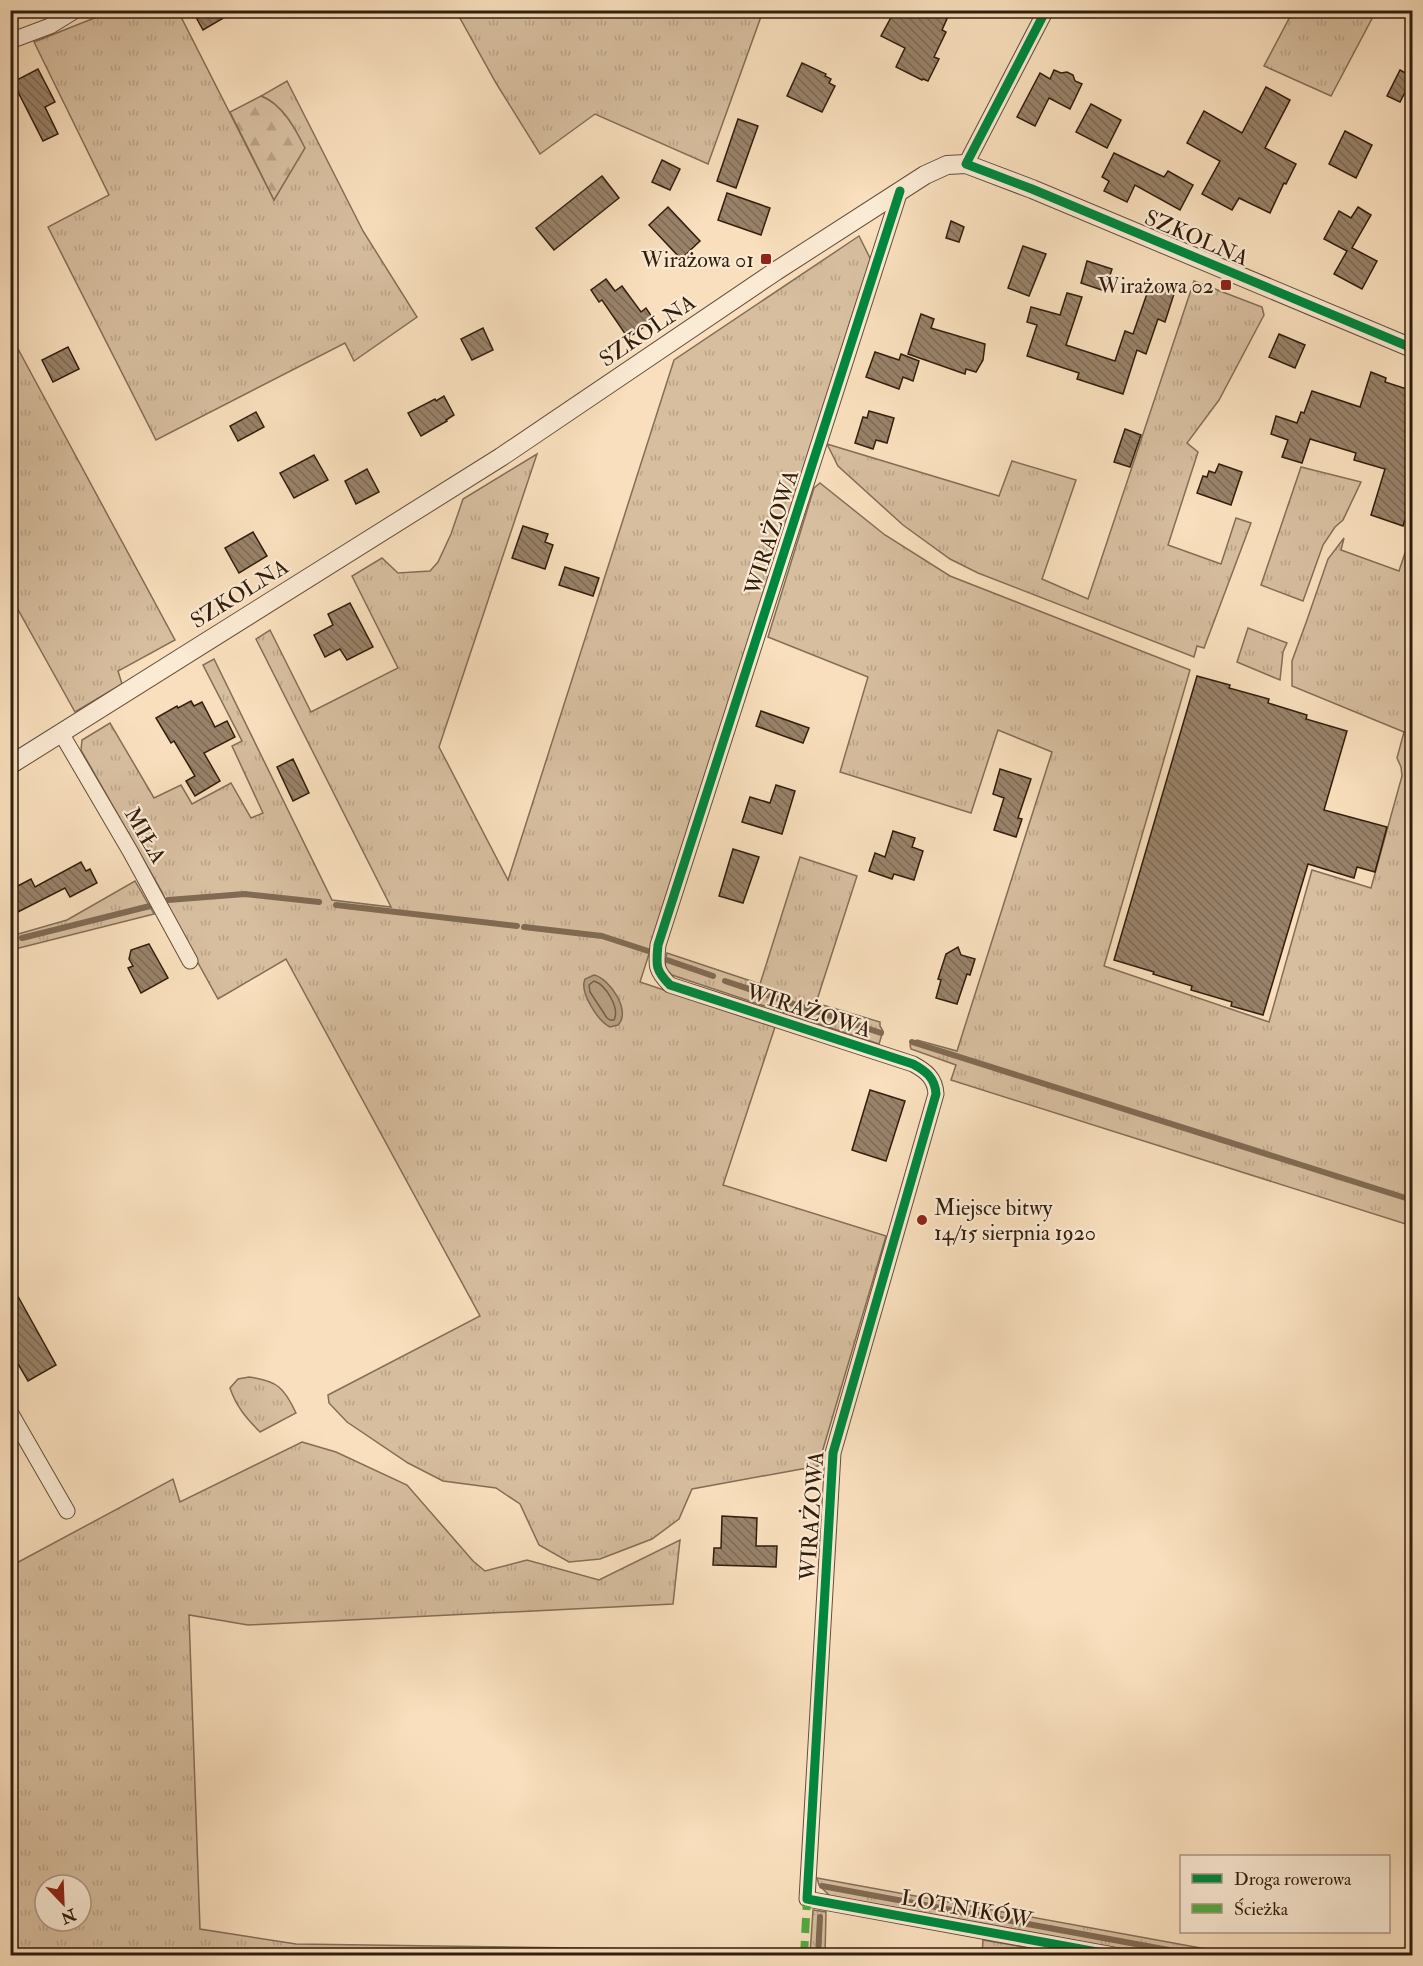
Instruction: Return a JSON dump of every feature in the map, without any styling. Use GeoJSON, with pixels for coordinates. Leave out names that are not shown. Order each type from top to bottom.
{"type":"FeatureCollection","features":[{"type":"Feature","properties":{"kind":"street"},"geometry":{"type":"LineString","coordinates":[[10,41],[50,26],[76,10]]}},
{"type":"Feature","properties":{"kind":"street"},"geometry":{"type":"LineString","coordinates":[[966,164],[1046,10]]}},
{"type":"Feature","properties":{"kind":"street","name":"SZKOLNA"},"geometry":{"type":"LineString","coordinates":[[10,765],[501,457],[900,191],[925,175],[947,165],[966,164],[1043,194],[1413,348]]}},
{"type":"Feature","properties":{"kind":"street","name":"WIRAŻOWA"},"geometry":{"type":"LineString","coordinates":[[807,1899],[833,1453],[936,1094],[936,1087],[926,1071],[913,1064],[670,985],[656,966],[658,945],[900,191]]}},
{"type":"Feature","properties":{"kind":"street","name":"MIŁA"},"geometry":{"type":"LineString","coordinates":[[61,733],[130,851],[190,961]]}},
{"type":"Feature","properties":{"kind":"street"},"geometry":{"type":"LineString","coordinates":[[10,1412],[67,1511]]}},
{"type":"Feature","properties":{"kind":"street","name":"LOTNIKÓW"},"geometry":{"type":"LineString","coordinates":[[807,1899],[1119,1956]]}},
{"type":"Feature","properties":{"kind":"green space"},"geometry":{"type":"Polygon","coordinates":[[[112,11],[178,11],[274,200],[304,148],[292,125],[281,111],[261,96],[287,81],[363,231],[417,317],[354,361],[345,343],[156,440],[48,227],[109,195],[34,42],[112,11]]]}},
{"type":"Feature","properties":{"kind":"green space"},"geometry":{"type":"Polygon","coordinates":[[[456,11],[763,11],[708,164],[595,114],[540,154],[496,83],[456,11]]]}},
{"type":"Feature","properties":{"kind":"green space"},"geometry":{"type":"Polygon","coordinates":[[[1293,11],[1376,11],[1331,96],[1264,66],[1293,11]]]}},
{"type":"Feature","properties":{"kind":"green space"},"geometry":{"type":"Polygon","coordinates":[[[261,96],[282,111],[305,148],[274,200],[230,112],[261,96]]]}},
{"type":"Feature","properties":{"kind":"green space"},"geometry":{"type":"Polygon","coordinates":[[[859,236],[871,260],[640,982],[775,1027],[723,1185],[886,1236],[818,1466],[692,1489],[679,1519],[652,1539],[600,1559],[569,1562],[539,1545],[520,1504],[496,1488],[443,1481],[408,1463],[347,1422],[329,1403],[328,1395],[480,1316],[286,959],[218,999],[171,914],[162,892],[81,750],[82,740],[110,723],[154,798],[181,785],[192,804],[231,783],[251,818],[263,813],[232,746],[242,741],[203,665],[214,659],[332,900],[391,907],[256,639],[270,630],[311,712],[398,668],[352,576],[382,558],[398,573],[430,571],[438,562],[451,534],[463,499],[537,454],[439,747],[508,880],[674,360],[859,236]]]}},
{"type":"Feature","properties":{"kind":"green space"},"geometry":{"type":"Polygon","coordinates":[[[1194,281],[1262,307],[1264,315],[1219,400],[1187,443],[1198,452],[1168,545],[1221,564],[1236,518],[1251,523],[1204,648],[1197,646],[1194,657],[978,573],[950,559],[903,525],[838,466],[827,444],[999,496],[1012,461],[1076,480],[1042,579],[1088,599],[1194,281]]]}},
{"type":"Feature","properties":{"kind":"green space"},"geometry":{"type":"Polygon","coordinates":[[[10,334],[175,640],[118,671],[122,684],[75,712],[11,597],[10,334]]]}},
{"type":"Feature","properties":{"kind":"green space"},"geometry":{"type":"Polygon","coordinates":[[[1301,467],[1361,482],[1343,520],[1335,527],[1323,545],[1303,601],[1261,585],[1301,467]]]}},
{"type":"Feature","properties":{"kind":"green space"},"geometry":{"type":"Polygon","coordinates":[[[820,483],[885,535],[950,576],[1190,670],[1104,966],[1269,1022],[1312,870],[1371,888],[1402,776],[1397,758],[1404,732],[1292,686],[1292,661],[1328,559],[1344,538],[1341,550],[1399,571],[1412,532],[1412,1226],[951,1080],[956,1065],[911,1049],[910,1045],[917,1040],[957,1051],[1052,752],[998,730],[971,813],[840,772],[868,677],[768,637],[814,488],[820,483]]]}},
{"type":"Feature","properties":{"kind":"green space"},"geometry":{"type":"Polygon","coordinates":[[[1248,628],[1287,643],[1283,652],[1280,680],[1237,662],[1248,628]]]}},
{"type":"Feature","properties":{"kind":"green space"},"geometry":{"type":"Polygon","coordinates":[[[800,857],[857,876],[816,1003],[880,1022],[883,1031],[879,1044],[672,975],[666,968],[667,953],[760,984],[800,857]]]}},
{"type":"Feature","properties":{"kind":"green space"},"geometry":{"type":"Polygon","coordinates":[[[135,881],[154,914],[11,950],[11,936],[67,920],[135,881]]]}},
{"type":"Feature","properties":{"kind":"green space"},"geometry":{"type":"Polygon","coordinates":[[[249,1377],[273,1383],[288,1397],[296,1413],[260,1432],[242,1411],[230,1388],[238,1379],[249,1377]]]}},
{"type":"Feature","properties":{"kind":"green space"},"geometry":{"type":"Polygon","coordinates":[[[302,1442],[336,1452],[407,1485],[473,1561],[485,1571],[527,1560],[599,1580],[680,1540],[673,1604],[248,1625],[189,1615],[200,1929],[296,1944],[787,1951],[787,1955],[11,1955],[11,1566],[173,1479],[180,1502],[302,1442]]]}},
{"type":"Feature","properties":{"kind":"green space"},"geometry":{"type":"Polygon","coordinates":[[[817,1878],[1239,1955],[1155,1955],[830,1896],[819,1885],[817,1878]]]}},
{"type":"Feature","properties":{"kind":"green space"},"geometry":{"type":"Polygon","coordinates":[[[813,1910],[826,1912],[825,1955],[810,1955],[813,1910]]]}},
{"type":"Feature","properties":{"kind":"green space"},"geometry":{"type":"Polygon","coordinates":[[[983,1940],[1069,1955],[982,1955],[983,1940]]]}},
{"type":"Feature","properties":{"kind":"water"},"geometry":{"type":"Polygon","coordinates":[[[594,975],[600,977],[612,988],[621,1004],[622,1019],[618,1025],[610,1027],[605,1024],[595,1013],[587,998],[585,979],[594,975]]]}},
{"type":"Feature","properties":{"kind":"building"},"geometry":{"type":"Polygon","coordinates":[[[192,10],[237,10],[203,30],[192,10]]]}},
{"type":"Feature","properties":{"kind":"building"},"geometry":{"type":"Polygon","coordinates":[[[895,10],[951,10],[942,30],[946,32],[934,57],[939,59],[928,81],[896,67],[905,48],[881,36],[895,10]]]}},
{"type":"Feature","properties":{"kind":"building"},"geometry":{"type":"Polygon","coordinates":[[[802,63],[826,74],[825,76],[831,79],[829,83],[835,86],[822,112],[787,96],[802,63]]]}},
{"type":"Feature","properties":{"kind":"building"},"geometry":{"type":"Polygon","coordinates":[[[38,69],[55,102],[45,107],[58,134],[43,141],[13,82],[38,69]]]}},
{"type":"Feature","properties":{"kind":"building"},"geometry":{"type":"Polygon","coordinates":[[[1054,70],[1073,75],[1075,81],[1082,84],[1070,109],[1049,98],[1035,126],[1017,117],[1040,73],[1050,79],[1054,70]]]}},
{"type":"Feature","properties":{"kind":"building"},"geometry":{"type":"Polygon","coordinates":[[[1400,70],[1413,77],[1400,102],[1387,96],[1400,70]]]}},
{"type":"Feature","properties":{"kind":"building"},"geometry":{"type":"Polygon","coordinates":[[[1266,87],[1290,100],[1265,148],[1296,164],[1270,213],[1239,198],[1232,210],[1202,194],[1220,161],[1187,143],[1204,111],[1242,133],[1266,87]]]}},
{"type":"Feature","properties":{"kind":"building"},"geometry":{"type":"Polygon","coordinates":[[[1091,104],[1121,120],[1107,148],[1076,132],[1091,104]]]}},
{"type":"Feature","properties":{"kind":"building"},"geometry":{"type":"Polygon","coordinates":[[[738,119],[758,126],[736,188],[717,181],[738,119]]]}},
{"type":"Feature","properties":{"kind":"building"},"geometry":{"type":"Polygon","coordinates":[[[1345,131],[1372,145],[1356,178],[1329,164],[1345,131]]]}},
{"type":"Feature","properties":{"kind":"building"},"geometry":{"type":"Polygon","coordinates":[[[1114,153],[1164,177],[1168,171],[1193,185],[1180,210],[1135,185],[1127,202],[1104,191],[1109,181],[1102,177],[1114,153]]]}},
{"type":"Feature","properties":{"kind":"building"},"geometry":{"type":"Polygon","coordinates":[[[662,160],[680,169],[670,190],[652,182],[662,160]]]}},
{"type":"Feature","properties":{"kind":"building"},"geometry":{"type":"Polygon","coordinates":[[[602,176],[619,198],[554,250],[536,228],[602,176]]]}},
{"type":"Feature","properties":{"kind":"building"},"geometry":{"type":"Polygon","coordinates":[[[727,193],[770,208],[761,235],[718,220],[727,193]]]}},
{"type":"Feature","properties":{"kind":"building"},"geometry":{"type":"Polygon","coordinates":[[[668,207],[700,241],[681,259],[649,225],[668,207]]]}},
{"type":"Feature","properties":{"kind":"building"},"geometry":{"type":"Polygon","coordinates":[[[1358,207],[1371,215],[1352,248],[1377,261],[1362,289],[1334,274],[1347,251],[1324,239],[1339,211],[1351,218],[1358,207]]]}},
{"type":"Feature","properties":{"kind":"building"},"geometry":{"type":"Polygon","coordinates":[[[951,221],[964,227],[959,242],[946,238],[951,221]]]}},
{"type":"Feature","properties":{"kind":"building"},"geometry":{"type":"Polygon","coordinates":[[[1023,246],[1046,254],[1029,296],[1008,288],[1023,246]]]}},
{"type":"Feature","properties":{"kind":"building"},"geometry":{"type":"Polygon","coordinates":[[[1087,261],[1112,269],[1105,291],[1081,283],[1087,261]]]}},
{"type":"Feature","properties":{"kind":"building"},"geometry":{"type":"Polygon","coordinates":[[[606,279],[615,291],[622,286],[641,312],[646,308],[654,320],[628,338],[602,300],[599,302],[591,290],[606,279]]]}},
{"type":"Feature","properties":{"kind":"building"},"geometry":{"type":"Polygon","coordinates":[[[1150,285],[1174,294],[1165,322],[1158,319],[1146,354],[1137,350],[1123,394],[1077,379],[1079,373],[1027,356],[1037,325],[1027,322],[1031,307],[1060,315],[1067,293],[1082,297],[1066,345],[1115,361],[1125,331],[1133,334],[1150,285]]]}},
{"type":"Feature","properties":{"kind":"building"},"geometry":{"type":"Polygon","coordinates":[[[921,314],[934,319],[931,328],[985,344],[983,360],[976,372],[966,369],[965,374],[908,354],[921,314]]]}},
{"type":"Feature","properties":{"kind":"building"},"geometry":{"type":"Polygon","coordinates":[[[483,328],[493,350],[472,360],[461,339],[483,328]]]}},
{"type":"Feature","properties":{"kind":"building"},"geometry":{"type":"Polygon","coordinates":[[[1279,334],[1305,345],[1295,368],[1269,357],[1279,334]]]}},
{"type":"Feature","properties":{"kind":"building"},"geometry":{"type":"Polygon","coordinates":[[[68,347],[79,369],[53,382],[42,360],[68,347]]]}},
{"type":"Feature","properties":{"kind":"building"},"geometry":{"type":"Polygon","coordinates":[[[875,352],[899,360],[901,354],[919,361],[913,381],[903,377],[899,389],[866,377],[875,352]]]}},
{"type":"Feature","properties":{"kind":"building"},"geometry":{"type":"Polygon","coordinates":[[[1371,372],[1386,378],[1385,382],[1413,391],[1413,495],[1403,526],[1371,515],[1385,469],[1354,460],[1356,453],[1310,439],[1302,463],[1282,457],[1288,440],[1271,434],[1276,416],[1297,423],[1301,412],[1304,413],[1312,391],[1360,407],[1371,372]]]}},
{"type":"Feature","properties":{"kind":"building"},"geometry":{"type":"Polygon","coordinates":[[[444,396],[454,415],[421,436],[408,413],[444,396]]]}},
{"type":"Feature","properties":{"kind":"building"},"geometry":{"type":"Polygon","coordinates":[[[869,411],[894,418],[887,443],[876,440],[873,449],[855,443],[863,417],[867,418],[869,411]]]}},
{"type":"Feature","properties":{"kind":"building"},"geometry":{"type":"Polygon","coordinates":[[[256,412],[264,427],[238,441],[230,426],[256,412]]]}},
{"type":"Feature","properties":{"kind":"building"},"geometry":{"type":"Polygon","coordinates":[[[1125,429],[1141,435],[1130,467],[1114,462],[1125,429]]]}},
{"type":"Feature","properties":{"kind":"building"},"geometry":{"type":"Polygon","coordinates":[[[314,455],[328,480],[294,498],[280,473],[314,455]]]}},
{"type":"Feature","properties":{"kind":"building"},"geometry":{"type":"Polygon","coordinates":[[[1219,464],[1242,472],[1231,505],[1197,493],[1203,476],[1207,477],[1209,471],[1215,473],[1219,464]]]}},
{"type":"Feature","properties":{"kind":"building"},"geometry":{"type":"Polygon","coordinates":[[[367,469],[379,492],[356,504],[345,481],[367,469]]]}},
{"type":"Feature","properties":{"kind":"building"},"geometry":{"type":"Polygon","coordinates":[[[523,526],[548,534],[545,542],[553,545],[545,569],[512,558],[523,526]]]}},
{"type":"Feature","properties":{"kind":"building"},"geometry":{"type":"Polygon","coordinates":[[[253,532],[267,556],[239,573],[225,548],[253,532]]]}},
{"type":"Feature","properties":{"kind":"building"},"geometry":{"type":"Polygon","coordinates":[[[565,567],[599,578],[593,596],[559,585],[565,567]]]}},
{"type":"Feature","properties":{"kind":"building"},"geometry":{"type":"Polygon","coordinates":[[[350,603],[373,647],[347,660],[340,649],[325,657],[314,635],[333,625],[328,614],[350,603]]]}},
{"type":"Feature","properties":{"kind":"building"},"geometry":{"type":"Polygon","coordinates":[[[1197,676],[1269,699],[1268,703],[1307,715],[1306,719],[1347,731],[1324,810],[1387,827],[1375,872],[1357,867],[1354,878],[1308,864],[1263,1015],[1231,1006],[1232,1002],[1191,990],[1192,986],[1114,960],[1197,676]]]}},
{"type":"Feature","properties":{"kind":"building"},"geometry":{"type":"Polygon","coordinates":[[[191,701],[194,706],[202,702],[215,727],[227,721],[235,737],[204,753],[220,781],[195,796],[186,781],[195,776],[174,741],[171,743],[156,718],[191,701]]]}},
{"type":"Feature","properties":{"kind":"building"},"geometry":{"type":"Polygon","coordinates":[[[761,711],[809,728],[803,743],[756,726],[761,711]]]}},
{"type":"Feature","properties":{"kind":"building"},"geometry":{"type":"Polygon","coordinates":[[[293,759],[309,793],[293,801],[277,767],[293,759]]]}},
{"type":"Feature","properties":{"kind":"building"},"geometry":{"type":"Polygon","coordinates":[[[1000,769],[1031,779],[1018,818],[1022,819],[1016,837],[994,830],[1004,798],[993,794],[1000,769]]]}},
{"type":"Feature","properties":{"kind":"building"},"geometry":{"type":"Polygon","coordinates":[[[776,785],[795,791],[782,834],[742,822],[750,797],[770,803],[776,785]]]}},
{"type":"Feature","properties":{"kind":"building"},"geometry":{"type":"Polygon","coordinates":[[[893,831],[915,838],[912,847],[923,851],[914,880],[894,874],[892,879],[869,871],[875,853],[885,857],[893,831]]]}},
{"type":"Feature","properties":{"kind":"building"},"geometry":{"type":"Polygon","coordinates":[[[733,849],[759,857],[743,903],[719,896],[733,849]]]}},
{"type":"Feature","properties":{"kind":"building"},"geometry":{"type":"Polygon","coordinates":[[[81,862],[86,871],[90,869],[97,883],[70,897],[65,888],[10,916],[10,890],[31,879],[35,887],[81,862]]]}},
{"type":"Feature","properties":{"kind":"building"},"geometry":{"type":"Polygon","coordinates":[[[149,944],[168,978],[141,993],[128,968],[133,966],[129,959],[131,950],[149,944]]]}},
{"type":"Feature","properties":{"kind":"building"},"geometry":{"type":"Polygon","coordinates":[[[958,947],[961,955],[975,959],[970,975],[967,974],[957,1004],[936,998],[941,980],[938,979],[946,954],[958,947]]]}},
{"type":"Feature","properties":{"kind":"building"},"geometry":{"type":"Polygon","coordinates":[[[870,1090],[905,1101],[886,1161],[852,1150],[870,1090]]]}},
{"type":"Feature","properties":{"kind":"building"},"geometry":{"type":"Polygon","coordinates":[[[10,1282],[56,1365],[28,1381],[10,1350],[10,1282]]]}},
{"type":"Feature","properties":{"kind":"building"},"geometry":{"type":"Polygon","coordinates":[[[722,1516],[757,1518],[756,1546],[777,1546],[776,1567],[713,1565],[714,1548],[721,1548],[722,1516]]]}},
{"type":"Feature","properties":{"kind":"waterway"},"geometry":{"type":"LineString","coordinates":[[168,900],[245,894],[319,902]]}},
{"type":"Feature","properties":{"kind":"waterway"},"geometry":{"type":"LineString","coordinates":[[336,905],[517,926]]}},
{"type":"Feature","properties":{"kind":"waterway"},"geometry":{"type":"LineString","coordinates":[[22,938],[150,906]]}},
{"type":"Feature","properties":{"kind":"waterway"},"geometry":{"type":"LineString","coordinates":[[524,927],[602,936],[648,951]]}},
{"type":"Feature","properties":{"kind":"waterway"},"geometry":{"type":"LineString","coordinates":[[667,960],[713,976]]}},
{"type":"Feature","properties":{"kind":"waterway"},"geometry":{"type":"LineString","coordinates":[[725,981],[881,1033]]}},
{"type":"Feature","properties":{"kind":"waterway"},"geometry":{"type":"LineString","coordinates":[[912,1042],[1412,1200]]}},
{"type":"Feature","properties":{"kind":"waterway"},"geometry":{"type":"LineString","coordinates":[[822,1886],[1201,1956]]}},
{"type":"Feature","properties":{"kind":"waterway"},"geometry":{"type":"LineString","coordinates":[[818,1956],[820,1917]]}},
{"type":"Feature","properties":{"kind":"marked path"},"geometry":{"type":"LineString","coordinates":[[804,1956],[807,1899]]}},
{"type":"Feature","properties":{"kind":"cycle path"},"geometry":{"type":"LineString","coordinates":[[1046,10],[966,164],[1032,189],[1412,348]]}},
{"type":"Feature","properties":{"kind":"cycle path"},"geometry":{"type":"LineString","coordinates":[[900,191],[658,945],[657,962],[659,971],[670,985],[913,1064],[929,1076],[936,1094],[833,1453],[807,1899],[1119,1956]]}},
{"type":"Feature","properties":{"kind":"place","name":"Wirażowa 01"},"geometry":{"type":"Point","coordinates":[766,259]}},
{"type":"Feature","properties":{"kind":"place","name":"Wirażowa 02"},"geometry":{"type":"Point","coordinates":[1226,285]}},
{"type":"Feature","properties":{"kind":"place","name":"Miejsce bitwy 14/15 sierpnia 1920"},"geometry":{"type":"Point","coordinates":[922,1220]}}]}
